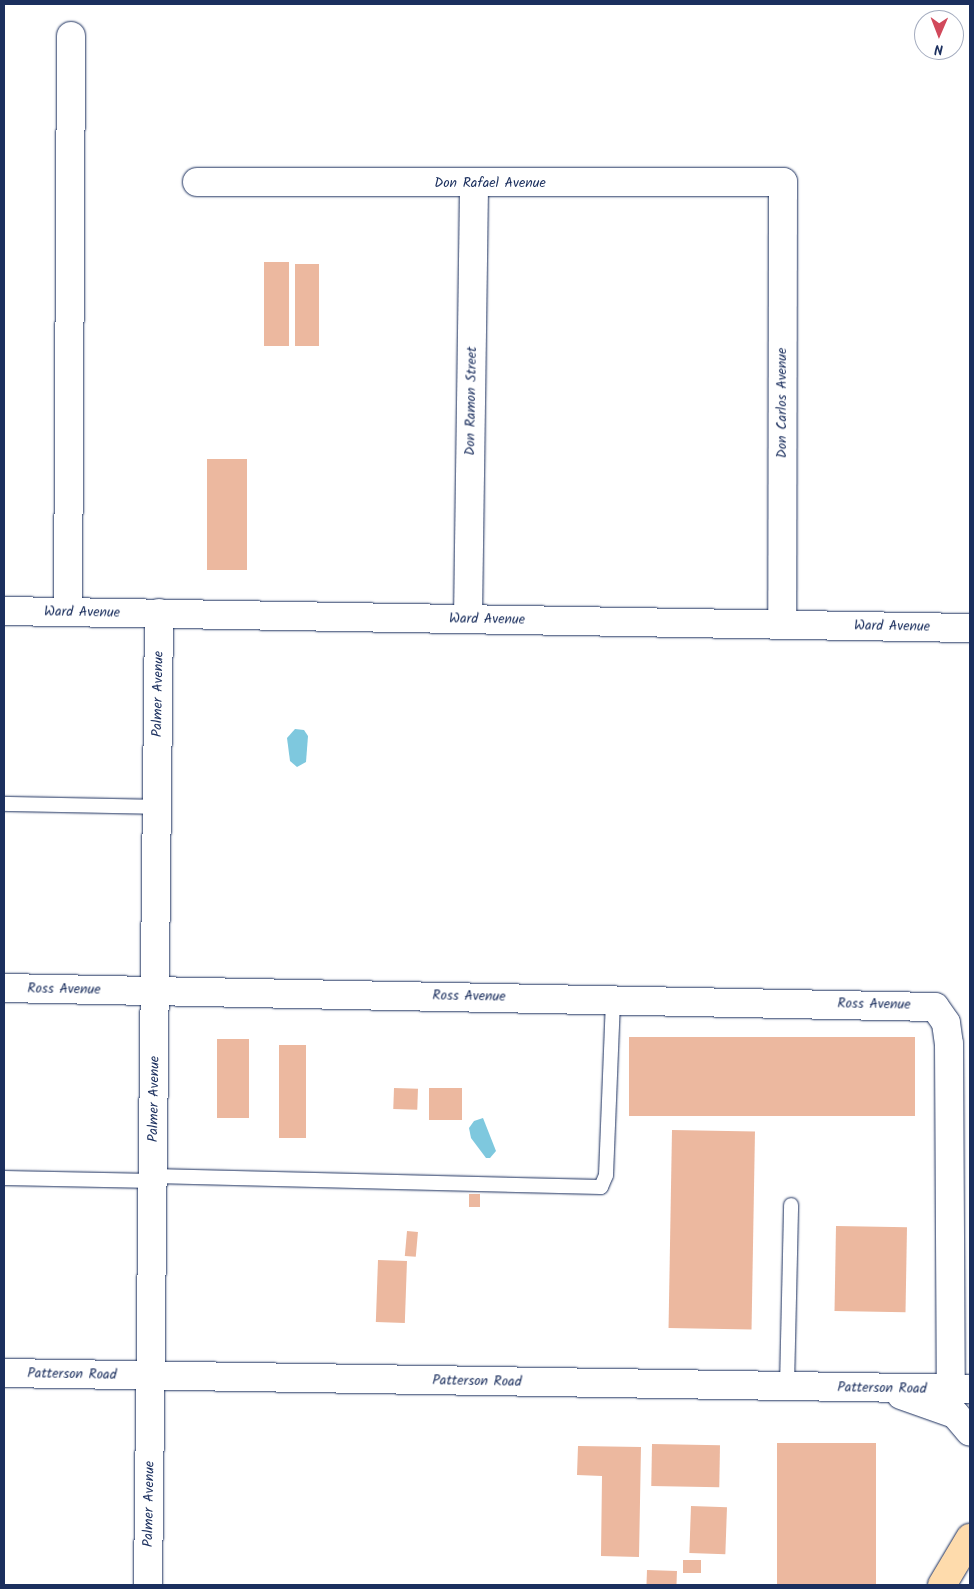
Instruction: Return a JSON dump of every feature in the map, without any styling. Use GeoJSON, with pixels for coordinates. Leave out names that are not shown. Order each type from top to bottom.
{"type":"FeatureCollection","features":[{"type":"Feature","properties":{"kind":"main road"},"geometry":{"type":"LineString","coordinates":[[942,1585],[970,1538]]}},
{"type":"Feature","properties":{"kind":"street"},"geometry":{"type":"LineString","coordinates":[[68,612],[71,36]]}},
{"type":"Feature","properties":{"kind":"street","name":"Don Rafael Avenue"},"geometry":{"type":"LineString","coordinates":[[197,182],[783,182]]}},
{"type":"Feature","properties":{"kind":"street","name":"Don Carlos Avenue"},"geometry":{"type":"LineString","coordinates":[[782,624],[783,182]]}},
{"type":"Feature","properties":{"kind":"street","name":"Don Ramon Street"},"geometry":{"type":"LineString","coordinates":[[468,618],[474,183]]}},
{"type":"Feature","properties":{"kind":"street","name":"Ward Avenue"},"geometry":{"type":"LineString","coordinates":[[4,611],[970,628]]}},
{"type":"Feature","properties":{"kind":"street","name":"Palmer Avenue"},"geometry":{"type":"LineString","coordinates":[[148,1585],[159,614]]}},
{"type":"Feature","properties":{"kind":"street","name":"Ross Avenue"},"geometry":{"type":"LineString","coordinates":[[4,988],[935,1007],[946,1023],[949,1044],[964,1393]]}},
{"type":"Feature","properties":{"kind":"street","name":"Patterson Road"},"geometry":{"type":"LineString","coordinates":[[4,1373],[879,1387],[964,1393]]}},
{"type":"Feature","properties":{"kind":"street"},"geometry":{"type":"LineString","coordinates":[[879,1387],[955,1414],[970,1432]]}},
{"type":"Feature","properties":{"kind":"lane"},"geometry":{"type":"LineString","coordinates":[[4,804],[157,807]]}},
{"type":"Feature","properties":{"kind":"lane"},"geometry":{"type":"LineString","coordinates":[[4,1178],[602,1187],[606,1175],[614,999]]}},
{"type":"Feature","properties":{"kind":"lane"},"geometry":{"type":"LineString","coordinates":[[788,1386],[791,1205]]}},
{"type":"Feature","properties":{"kind":"water"},"geometry":{"type":"Polygon","coordinates":[[[295,729],[304,730],[308,736],[306,762],[297,767],[290,761],[287,738],[295,729]]]}},
{"type":"Feature","properties":{"kind":"water"},"geometry":{"type":"Polygon","coordinates":[[[483,1118],[496,1151],[490,1158],[486,1158],[471,1138],[469,1128],[474,1121],[483,1118]]]}},
{"type":"Feature","properties":{"kind":"building"},"geometry":{"type":"Polygon","coordinates":[[[264,262],[289,262],[289,346],[264,346],[264,262]]]}},
{"type":"Feature","properties":{"kind":"building"},"geometry":{"type":"Polygon","coordinates":[[[295,264],[319,264],[319,346],[295,346],[295,264]]]}},
{"type":"Feature","properties":{"kind":"building"},"geometry":{"type":"Polygon","coordinates":[[[207,459],[247,459],[247,570],[207,570],[207,459]]]}},
{"type":"Feature","properties":{"kind":"building"},"geometry":{"type":"Polygon","coordinates":[[[629,1037],[915,1037],[915,1116],[629,1116],[629,1037]]]}},
{"type":"Feature","properties":{"kind":"building"},"geometry":{"type":"Polygon","coordinates":[[[217,1039],[249,1039],[249,1118],[217,1118],[217,1039]]]}},
{"type":"Feature","properties":{"kind":"building"},"geometry":{"type":"Polygon","coordinates":[[[279,1045],[306,1045],[306,1138],[279,1138],[279,1045]]]}},
{"type":"Feature","properties":{"kind":"building"},"geometry":{"type":"Polygon","coordinates":[[[394,1088],[418,1089],[417,1110],[393,1109],[394,1088]]]}},
{"type":"Feature","properties":{"kind":"building"},"geometry":{"type":"Polygon","coordinates":[[[429,1088],[462,1088],[462,1120],[429,1120],[429,1088]]]}},
{"type":"Feature","properties":{"kind":"building"},"geometry":{"type":"Polygon","coordinates":[[[672,1130],[755,1131],[752,1329],[669,1328],[672,1130]]]}},
{"type":"Feature","properties":{"kind":"building"},"geometry":{"type":"Polygon","coordinates":[[[469,1194],[480,1194],[480,1207],[469,1207],[469,1194]]]}},
{"type":"Feature","properties":{"kind":"building"},"geometry":{"type":"Polygon","coordinates":[[[836,1226],[907,1227],[906,1312],[835,1311],[836,1226]]]}},
{"type":"Feature","properties":{"kind":"building"},"geometry":{"type":"Polygon","coordinates":[[[407,1231],[418,1232],[416,1257],[405,1256],[407,1231]]]}},
{"type":"Feature","properties":{"kind":"building"},"geometry":{"type":"Polygon","coordinates":[[[378,1260],[407,1261],[405,1323],[376,1322],[378,1260]]]}},
{"type":"Feature","properties":{"kind":"building"},"geometry":{"type":"Polygon","coordinates":[[[777,1443],[876,1443],[876,1585],[777,1585],[777,1443]]]}},
{"type":"Feature","properties":{"kind":"building"},"geometry":{"type":"Polygon","coordinates":[[[652,1444],[720,1445],[719,1487],[651,1486],[652,1444]]]}},
{"type":"Feature","properties":{"kind":"building"},"geometry":{"type":"Polygon","coordinates":[[[578,1446],[641,1447],[639,1557],[601,1556],[602,1476],[577,1475],[578,1446]]]}},
{"type":"Feature","properties":{"kind":"building"},"geometry":{"type":"Polygon","coordinates":[[[691,1506],[727,1507],[725,1554],[689,1553],[691,1506]]]}},
{"type":"Feature","properties":{"kind":"building"},"geometry":{"type":"Polygon","coordinates":[[[683,1560],[701,1560],[701,1573],[683,1573],[683,1560]]]}},
{"type":"Feature","properties":{"kind":"building"},"geometry":{"type":"Polygon","coordinates":[[[647,1570],[677,1571],[676,1585],[646,1585],[647,1570]]]}}]}
